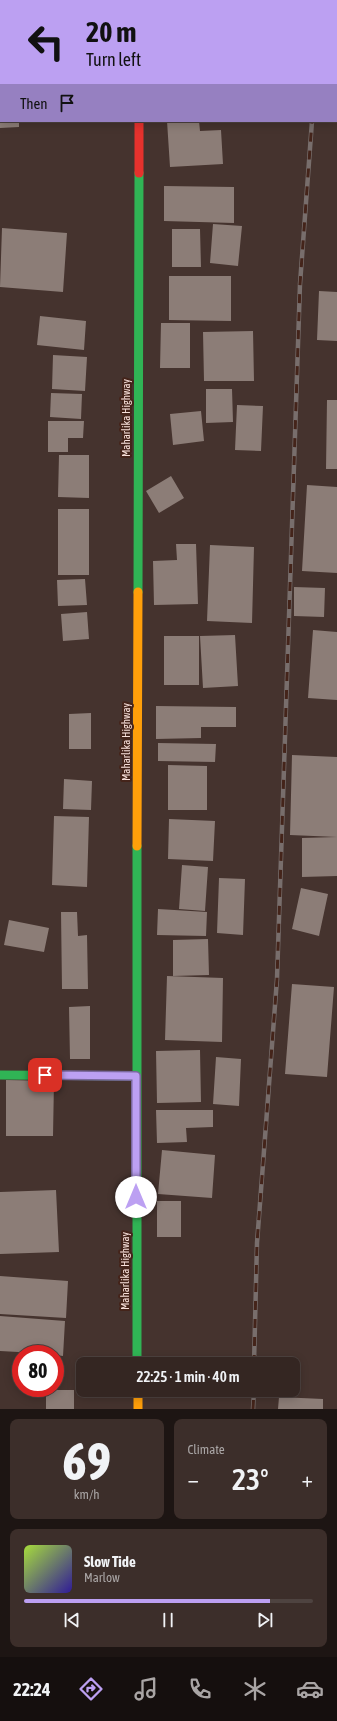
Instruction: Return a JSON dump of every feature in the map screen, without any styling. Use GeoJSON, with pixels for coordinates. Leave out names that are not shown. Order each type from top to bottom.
{"type":"FeatureCollection","features":[{"type":"Feature","properties":{"kind":"main road","name":"Maharlika Highway"},"geometry":{"type":"LineString","coordinates":[[137,1357],[136,1076],[139,122]]}},
{"type":"Feature","properties":{"kind":"main road"},"geometry":{"type":"LineString","coordinates":[[0,1075],[136,1076]]}},
{"type":"Feature","properties":{"kind":"main road"},"geometry":{"type":"LineString","coordinates":[[138,1397],[138,1409]]}},
{"type":"Feature","properties":{"kind":"building"},"geometry":{"type":"Polygon","coordinates":[[[0,122],[19,122],[19,127],[0,128],[0,122]]]}},
{"type":"Feature","properties":{"kind":"building"},"geometry":{"type":"Polygon","coordinates":[[[167,122],[199,122],[200,131],[221,130],[223,164],[170,167],[167,122]]]}},
{"type":"Feature","properties":{"kind":"building"},"geometry":{"type":"Polygon","coordinates":[[[164,186],[234,187],[234,223],[164,221],[164,186]]]}},
{"type":"Feature","properties":{"kind":"building"},"geometry":{"type":"Polygon","coordinates":[[[213,224],[242,226],[238,266],[210,263],[213,224]]]}},
{"type":"Feature","properties":{"kind":"building"},"geometry":{"type":"Polygon","coordinates":[[[2,228],[67,233],[63,292],[0,287],[2,228]]]}},
{"type":"Feature","properties":{"kind":"building"},"geometry":{"type":"Polygon","coordinates":[[[172,229],[200,229],[201,267],[172,267],[172,229]]]}},
{"type":"Feature","properties":{"kind":"building"},"geometry":{"type":"Polygon","coordinates":[[[169,276],[231,276],[231,321],[169,320],[169,276]]]}},
{"type":"Feature","properties":{"kind":"building"},"geometry":{"type":"Polygon","coordinates":[[[319,291],[337,292],[337,341],[317,340],[319,291]]]}},
{"type":"Feature","properties":{"kind":"building"},"geometry":{"type":"Polygon","coordinates":[[[40,316],[86,321],[84,350],[37,345],[40,316]]]}},
{"type":"Feature","properties":{"kind":"building"},"geometry":{"type":"Polygon","coordinates":[[[161,323],[190,323],[190,368],[160,368],[161,323]]]}},
{"type":"Feature","properties":{"kind":"building"},"geometry":{"type":"Polygon","coordinates":[[[253,331],[254,381],[204,381],[203,332],[253,331]]]}},
{"type":"Feature","properties":{"kind":"building"},"geometry":{"type":"Polygon","coordinates":[[[53,355],[87,357],[85,391],[52,389],[53,355]]]}},
{"type":"Feature","properties":{"kind":"building"},"geometry":{"type":"Polygon","coordinates":[[[206,389],[232,389],[233,422],[206,423],[206,389]]]}},
{"type":"Feature","properties":{"kind":"building"},"geometry":{"type":"Polygon","coordinates":[[[51,393],[82,394],[81,419],[50,417],[51,393]]]}},
{"type":"Feature","properties":{"kind":"building"},"geometry":{"type":"Polygon","coordinates":[[[327,400],[337,400],[337,469],[326,469],[327,400]]]}},
{"type":"Feature","properties":{"kind":"building"},"geometry":{"type":"Polygon","coordinates":[[[237,405],[263,406],[261,451],[235,450],[237,405]]]}},
{"type":"Feature","properties":{"kind":"building"},"geometry":{"type":"Polygon","coordinates":[[[201,411],[204,441],[173,445],[170,414],[201,411]]]}},
{"type":"Feature","properties":{"kind":"building"},"geometry":{"type":"Polygon","coordinates":[[[48,421],[84,421],[83,438],[68,438],[68,452],[48,452],[48,421]]]}},
{"type":"Feature","properties":{"kind":"building"},"geometry":{"type":"Polygon","coordinates":[[[59,455],[89,455],[89,498],[58,497],[59,455]]]}},
{"type":"Feature","properties":{"kind":"building"},"geometry":{"type":"Polygon","coordinates":[[[171,476],[184,498],[159,513],[146,491],[171,476]]]}},
{"type":"Feature","properties":{"kind":"building"},"geometry":{"type":"Polygon","coordinates":[[[307,485],[337,487],[337,573],[302,571],[307,485]]]}},
{"type":"Feature","properties":{"kind":"building"},"geometry":{"type":"Polygon","coordinates":[[[58,509],[89,509],[89,575],[58,575],[58,509]]]}},
{"type":"Feature","properties":{"kind":"building"},"geometry":{"type":"Polygon","coordinates":[[[176,544],[196,544],[198,604],[154,605],[153,561],[177,560],[176,544]]]}},
{"type":"Feature","properties":{"kind":"building"},"geometry":{"type":"Polygon","coordinates":[[[210,545],[254,547],[252,623],[207,621],[210,545]]]}},
{"type":"Feature","properties":{"kind":"building"},"geometry":{"type":"Polygon","coordinates":[[[85,579],[87,605],[58,606],[57,580],[85,579]]]}},
{"type":"Feature","properties":{"kind":"building"},"geometry":{"type":"Polygon","coordinates":[[[294,587],[325,588],[324,617],[294,616],[294,587]]]}},
{"type":"Feature","properties":{"kind":"building"},"geometry":{"type":"Polygon","coordinates":[[[87,612],[89,639],[63,641],[61,614],[87,612]]]}},
{"type":"Feature","properties":{"kind":"building"},"geometry":{"type":"Polygon","coordinates":[[[313,630],[337,632],[337,700],[308,698],[313,630]]]}},
{"type":"Feature","properties":{"kind":"building"},"geometry":{"type":"Polygon","coordinates":[[[235,635],[238,686],[203,688],[200,636],[235,635]]]}},
{"type":"Feature","properties":{"kind":"building"},"geometry":{"type":"Polygon","coordinates":[[[164,636],[199,636],[199,685],[164,685],[164,636]]]}},
{"type":"Feature","properties":{"kind":"building"},"geometry":{"type":"Polygon","coordinates":[[[156,706],[236,707],[236,727],[201,727],[201,738],[156,739],[156,706]]]}},
{"type":"Feature","properties":{"kind":"building"},"geometry":{"type":"Polygon","coordinates":[[[91,713],[91,749],[69,749],[69,714],[91,713]]]}},
{"type":"Feature","properties":{"kind":"building"},"geometry":{"type":"Polygon","coordinates":[[[158,743],[216,744],[215,762],[158,761],[158,743]]]}},
{"type":"Feature","properties":{"kind":"building"},"geometry":{"type":"Polygon","coordinates":[[[292,755],[337,757],[337,837],[290,835],[292,755]]]}},
{"type":"Feature","properties":{"kind":"building"},"geometry":{"type":"Polygon","coordinates":[[[168,765],[207,766],[207,810],[168,810],[168,765]]]}},
{"type":"Feature","properties":{"kind":"building"},"geometry":{"type":"Polygon","coordinates":[[[64,779],[92,781],[91,810],[63,809],[64,779]]]}},
{"type":"Feature","properties":{"kind":"building"},"geometry":{"type":"Polygon","coordinates":[[[54,816],[89,817],[87,887],[52,885],[54,816]]]}},
{"type":"Feature","properties":{"kind":"building"},"geometry":{"type":"Polygon","coordinates":[[[169,819],[215,821],[213,861],[168,859],[169,819]]]}},
{"type":"Feature","properties":{"kind":"building"},"geometry":{"type":"Polygon","coordinates":[[[337,837],[337,876],[302,877],[302,838],[337,837]]]}},
{"type":"Feature","properties":{"kind":"building"},"geometry":{"type":"Polygon","coordinates":[[[182,865],[208,867],[205,911],[179,909],[182,865]]]}},
{"type":"Feature","properties":{"kind":"building"},"geometry":{"type":"Polygon","coordinates":[[[219,878],[245,879],[243,935],[217,933],[219,878]]]}},
{"type":"Feature","properties":{"kind":"building"},"geometry":{"type":"Polygon","coordinates":[[[301,888],[328,894],[319,936],[292,929],[301,888]]]}},
{"type":"Feature","properties":{"kind":"building"},"geometry":{"type":"Polygon","coordinates":[[[158,909],[207,912],[206,936],[157,935],[158,909]]]}},
{"type":"Feature","properties":{"kind":"building"},"geometry":{"type":"Polygon","coordinates":[[[61,912],[77,912],[78,936],[87,935],[88,989],[62,989],[61,912]]]}},
{"type":"Feature","properties":{"kind":"building"},"geometry":{"type":"Polygon","coordinates":[[[9,920],[49,928],[44,952],[4,945],[9,920]]]}},
{"type":"Feature","properties":{"kind":"building"},"geometry":{"type":"Polygon","coordinates":[[[208,939],[209,975],[173,976],[173,940],[208,939]]]}},
{"type":"Feature","properties":{"kind":"building"},"geometry":{"type":"Polygon","coordinates":[[[167,976],[223,978],[222,1042],[165,1040],[167,976]]]}},
{"type":"Feature","properties":{"kind":"building"},"geometry":{"type":"Polygon","coordinates":[[[292,984],[334,987],[327,1077],[285,1074],[292,984]]]}},
{"type":"Feature","properties":{"kind":"building"},"geometry":{"type":"Polygon","coordinates":[[[90,1006],[90,1059],[70,1059],[69,1007],[90,1006]]]}},
{"type":"Feature","properties":{"kind":"building"},"geometry":{"type":"Polygon","coordinates":[[[200,1050],[201,1102],[157,1103],[156,1051],[200,1050]]]}},
{"type":"Feature","properties":{"kind":"building"},"geometry":{"type":"Polygon","coordinates":[[[216,1057],[241,1059],[239,1106],[213,1104],[216,1057]]]}},
{"type":"Feature","properties":{"kind":"building"},"geometry":{"type":"Polygon","coordinates":[[[6,1080],[54,1081],[53,1136],[6,1136],[6,1080]]]}},
{"type":"Feature","properties":{"kind":"building"},"geometry":{"type":"Polygon","coordinates":[[[156,1110],[213,1110],[213,1127],[186,1128],[187,1142],[157,1143],[156,1110]]]}},
{"type":"Feature","properties":{"kind":"building"},"geometry":{"type":"Polygon","coordinates":[[[162,1150],[215,1155],[212,1198],[158,1194],[162,1150]]]}},
{"type":"Feature","properties":{"kind":"building"},"geometry":{"type":"Polygon","coordinates":[[[56,1190],[59,1252],[0,1254],[0,1192],[56,1190]]]}},
{"type":"Feature","properties":{"kind":"building"},"geometry":{"type":"Polygon","coordinates":[[[157,1201],[181,1201],[181,1237],[157,1237],[157,1201]]]}},
{"type":"Feature","properties":{"kind":"building"},"geometry":{"type":"Polygon","coordinates":[[[0,1276],[68,1281],[66,1318],[0,1314],[0,1276]]]}},
{"type":"Feature","properties":{"kind":"building"},"geometry":{"type":"Polygon","coordinates":[[[0,1316],[65,1321],[64,1345],[12,1345],[12,1352],[0,1351],[0,1316]]]}},
{"type":"Feature","properties":{"kind":"building"},"geometry":{"type":"Polygon","coordinates":[[[64,1390],[74,1390],[74,1409],[46,1409],[46,1397],[64,1397],[64,1390]]]}},
{"type":"Feature","properties":{"kind":"building"},"geometry":{"type":"Polygon","coordinates":[[[279,1397],[323,1399],[323,1409],[278,1409],[279,1397]]]}},
{"type":"Feature","properties":{"kind":"railway"},"geometry":{"type":"LineString","coordinates":[[254,1357],[257,1243],[277,979],[300,284],[312,122]]}},
{"type":"Feature","properties":{"kind":"railway"},"geometry":{"type":"LineString","coordinates":[[253,1409],[254,1397]]}},
{"type":"Feature","properties":{"kind":"traffic: fast"},"geometry":{"type":"LineString","coordinates":[[138,592],[139,173]]}},
{"type":"Feature","properties":{"kind":"traffic: fast"},"geometry":{"type":"LineString","coordinates":[[137,846],[137,1357]]}},
{"type":"Feature","properties":{"kind":"traffic: fast"},"geometry":{"type":"LineString","coordinates":[[0,1075],[136,1076]]}},
{"type":"Feature","properties":{"kind":"traffic: slow"},"geometry":{"type":"LineString","coordinates":[[137,846],[138,592]]}},
{"type":"Feature","properties":{"kind":"traffic: slow"},"geometry":{"type":"LineString","coordinates":[[138,1397],[138,1409]]}},
{"type":"Feature","properties":{"kind":"traffic: jam"},"geometry":{"type":"LineString","coordinates":[[139,122],[139,173]]}},
{"type":"Feature","properties":{"kind":"route"},"geometry":{"type":"LineString","coordinates":[[45,1075],[136,1076],[136,1197]]}}]}
